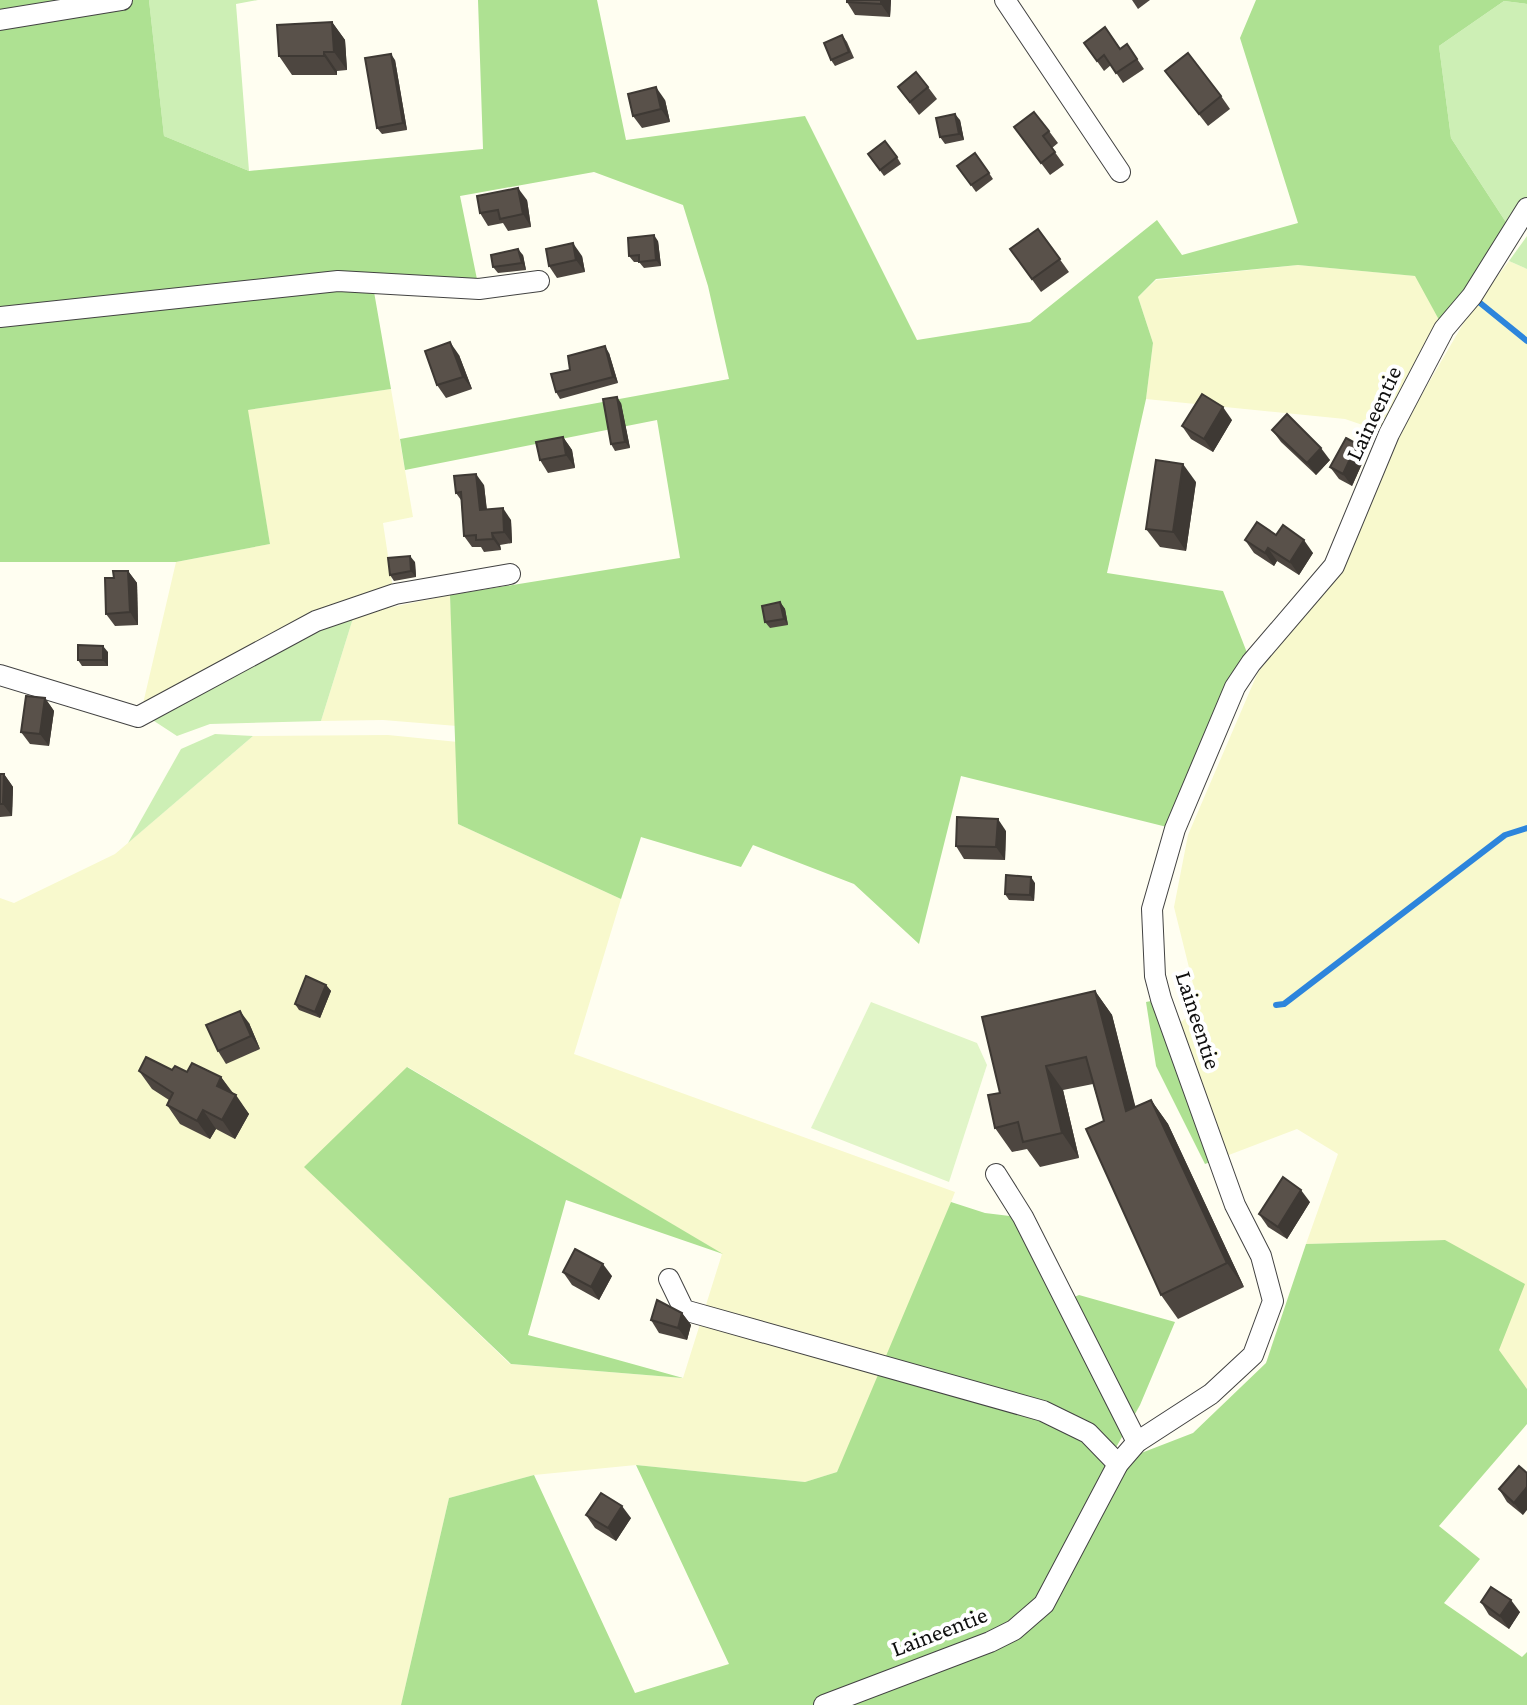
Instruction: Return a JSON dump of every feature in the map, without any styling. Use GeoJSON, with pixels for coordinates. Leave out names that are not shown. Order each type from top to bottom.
{"type":"FeatureCollection","features":[{"type":"Feature","properties":{"kind":"street"},"geometry":{"type":"LineString","coordinates":[[0,20],[122,0]]}},
{"type":"Feature","properties":{"kind":"street"},"geometry":{"type":"LineString","coordinates":[[1005,0],[1120,172]]}},
{"type":"Feature","properties":{"kind":"street","name":"Laineentie"},"geometry":{"type":"LineString","coordinates":[[824,1705],[1014,1630],[1044,1604],[1118,1464],[1137,1442],[1211,1394],[1253,1355],[1273,1301],[1261,1256],[1235,1205],[1155,976],[1152,909],[1171,843],[1235,687],[1251,663],[1334,566],[1389,434],[1444,329],[1472,296],[1527,208]]}},
{"type":"Feature","properties":{"kind":"street"},"geometry":{"type":"LineString","coordinates":[[0,317],[338,281],[479,289],[539,281]]}},
{"type":"Feature","properties":{"kind":"street"},"geometry":{"type":"LineString","coordinates":[[0,675],[138,717],[316,621],[395,594],[510,574]]}},
{"type":"Feature","properties":{"kind":"street"},"geometry":{"type":"LineString","coordinates":[[996,1174],[1023,1217],[1137,1442]]}},
{"type":"Feature","properties":{"kind":"street"},"geometry":{"type":"LineString","coordinates":[[669,1279],[684,1310],[1043,1411],[1088,1433],[1118,1464]]}},
{"type":"Feature","properties":{"kind":"green space"},"geometry":{"type":"Polygon","coordinates":[[[0,0],[149,0],[164,136],[249,171],[483,149],[478,0],[597,0],[626,140],[805,116],[917,340],[1030,322],[1157,220],[1182,255],[1298,223],[1240,38],[1256,0],[1527,0],[1527,4],[1504,1],[1439,46],[1451,138],[1513,233],[1444,329],[1415,276],[1298,265],[1156,279],[1138,297],[1153,343],[1146,399],[1107,573],[1223,591],[1251,663],[1175,829],[961,776],[919,944],[854,884],[753,845],[741,867],[641,837],[621,899],[458,824],[450,595],[680,558],[657,420],[405,470],[400,439],[729,379],[708,286],[683,205],[594,172],[460,196],[479,289],[373,286],[391,389],[248,410],[270,544],[176,562],[0,562],[0,0]]]}},
{"type":"Feature","properties":{"kind":"green space"},"geometry":{"type":"Polygon","coordinates":[[[149,0],[258,0],[236,4],[249,171],[164,136],[149,0]]]}},
{"type":"Feature","properties":{"kind":"green space"},"geometry":{"type":"Polygon","coordinates":[[[1504,1],[1527,4],[1527,208],[1513,233],[1451,138],[1439,46],[1504,1]]]}},
{"type":"Feature","properties":{"kind":"green space"},"geometry":{"type":"Polygon","coordinates":[[[1527,236],[1527,269],[1509,261],[1527,236]]]}},
{"type":"Feature","properties":{"kind":"green space"},"geometry":{"type":"Polygon","coordinates":[[[1509,261],[1527,269],[1527,1389],[1498,1350],[1445,1240],[1306,1244],[1338,1154],[1297,1129],[1221,1158],[1172,1029],[1199,1008],[1174,907],[1188,835],[1258,672],[1340,572],[1397,437],[1470,312],[1509,261]]]}},
{"type":"Feature","properties":{"kind":"green space"},"geometry":{"type":"Polygon","coordinates":[[[1298,265],[1416,276],[1444,329],[1389,434],[1345,419],[1146,399],[1153,343],[1138,297],[1156,280],[1298,265]]]}},
{"type":"Feature","properties":{"kind":"green space"},"geometry":{"type":"Polygon","coordinates":[[[391,389],[413,517],[383,523],[393,589],[142,708],[176,562],[270,544],[247,410],[391,389]]]}},
{"type":"Feature","properties":{"kind":"green space"},"geometry":{"type":"Polygon","coordinates":[[[450,595],[457,726],[383,720],[321,721],[354,615],[450,595]]]}},
{"type":"Feature","properties":{"kind":"green space"},"geometry":{"type":"Polygon","coordinates":[[[354,615],[321,721],[210,724],[177,736],[151,719],[318,627],[354,615]]]}},
{"type":"Feature","properties":{"kind":"green space"},"geometry":{"type":"Polygon","coordinates":[[[215,734],[253,736],[128,843],[181,749],[215,734]]]}},
{"type":"Feature","properties":{"kind":"green space"},"geometry":{"type":"Polygon","coordinates":[[[388,735],[458,742],[458,824],[621,899],[574,1054],[955,1192],[890,1359],[837,1472],[805,1482],[636,1465],[534,1475],[449,1498],[401,1705],[0,1705],[0,898],[14,903],[115,854],[253,736],[388,735]],[[408,1067],[305,1167],[510,1364],[683,1378],[722,1254],[408,1067]]]}},
{"type":"Feature","properties":{"kind":"green space"},"geometry":{"type":"Polygon","coordinates":[[[1161,999],[1221,1158],[1205,1164],[1156,1066],[1146,1002],[1161,999]]]}},
{"type":"Feature","properties":{"kind":"green space"},"geometry":{"type":"Polygon","coordinates":[[[871,1002],[977,1043],[987,1065],[949,1182],[811,1128],[871,1002]]]}},
{"type":"Feature","properties":{"kind":"green space"},"geometry":{"type":"Polygon","coordinates":[[[407,1067],[723,1254],[566,1200],[528,1335],[683,1378],[511,1364],[304,1167],[407,1067]]]}},
{"type":"Feature","properties":{"kind":"green space"},"geometry":{"type":"Polygon","coordinates":[[[951,1202],[985,1213],[1018,1217],[1058,1304],[1079,1295],[1175,1322],[1140,1405],[1105,1467],[1193,1433],[1266,1363],[1306,1244],[1445,1240],[1525,1284],[1499,1350],[1527,1389],[1527,1424],[1439,1526],[1480,1559],[1444,1603],[1522,1657],[1527,1652],[1527,1705],[401,1705],[449,1498],[534,1475],[635,1693],[729,1664],[636,1465],[805,1482],[837,1472],[951,1202]]]}},
{"type":"Feature","properties":{"kind":"building"},"geometry":{"type":"Polygon","coordinates":[[[881,0],[881,4],[847,2],[881,0]]]}},
{"type":"Feature","properties":{"kind":"building"},"geometry":{"type":"Polygon","coordinates":[[[332,22],[334,52],[324,52],[324,56],[279,56],[277,25],[332,22]]]}},
{"type":"Feature","properties":{"kind":"building"},"geometry":{"type":"Polygon","coordinates":[[[1105,27],[1120,49],[1127,44],[1137,59],[1116,73],[1104,55],[1097,61],[1084,43],[1105,27]]]}},
{"type":"Feature","properties":{"kind":"building"},"geometry":{"type":"Polygon","coordinates":[[[842,35],[849,52],[831,60],[824,43],[842,35]]]}},
{"type":"Feature","properties":{"kind":"building"},"geometry":{"type":"Polygon","coordinates":[[[1188,53],[1221,96],[1199,114],[1165,71],[1188,53]]]}},
{"type":"Feature","properties":{"kind":"building"},"geometry":{"type":"Polygon","coordinates":[[[391,54],[403,123],[377,128],[365,58],[391,54]]]}},
{"type":"Feature","properties":{"kind":"building"},"geometry":{"type":"Polygon","coordinates":[[[916,72],[928,87],[910,102],[898,87],[916,72]]]}},
{"type":"Feature","properties":{"kind":"building"},"geometry":{"type":"Polygon","coordinates":[[[656,87],[661,109],[633,116],[628,94],[656,87]]]}},
{"type":"Feature","properties":{"kind":"building"},"geometry":{"type":"Polygon","coordinates":[[[1034,112],[1049,131],[1043,136],[1055,152],[1041,163],[1014,127],[1034,112]]]}},
{"type":"Feature","properties":{"kind":"building"},"geometry":{"type":"Polygon","coordinates":[[[955,114],[959,134],[940,137],[936,118],[955,114]]]}},
{"type":"Feature","properties":{"kind":"building"},"geometry":{"type":"Polygon","coordinates":[[[885,141],[897,157],[880,170],[868,154],[885,141]]]}},
{"type":"Feature","properties":{"kind":"building"},"geometry":{"type":"Polygon","coordinates":[[[975,153],[989,173],[971,185],[957,166],[975,153]]]}},
{"type":"Feature","properties":{"kind":"building"},"geometry":{"type":"Polygon","coordinates":[[[518,188],[523,214],[500,219],[498,210],[480,213],[477,196],[518,188]]]}},
{"type":"Feature","properties":{"kind":"building"},"geometry":{"type":"Polygon","coordinates":[[[1038,229],[1060,259],[1032,279],[1010,249],[1038,229]]]}},
{"type":"Feature","properties":{"kind":"building"},"geometry":{"type":"Polygon","coordinates":[[[654,235],[656,260],[639,262],[639,255],[629,256],[628,238],[654,235]]]}},
{"type":"Feature","properties":{"kind":"building"},"geometry":{"type":"Polygon","coordinates":[[[573,243],[576,260],[549,266],[546,249],[573,243]]]}},
{"type":"Feature","properties":{"kind":"building"},"geometry":{"type":"Polygon","coordinates":[[[518,249],[522,263],[493,267],[491,255],[518,249]]]}},
{"type":"Feature","properties":{"kind":"building"},"geometry":{"type":"Polygon","coordinates":[[[450,342],[463,377],[437,385],[425,351],[450,342]]]}},
{"type":"Feature","properties":{"kind":"building"},"geometry":{"type":"Polygon","coordinates":[[[605,346],[613,377],[556,392],[551,374],[570,370],[568,356],[605,346]]]}},
{"type":"Feature","properties":{"kind":"building"},"geometry":{"type":"Polygon","coordinates":[[[1202,394],[1223,407],[1204,439],[1182,426],[1202,394]]]}},
{"type":"Feature","properties":{"kind":"building"},"geometry":{"type":"Polygon","coordinates":[[[617,397],[625,442],[611,444],[603,399],[617,397]]]}},
{"type":"Feature","properties":{"kind":"building"},"geometry":{"type":"Polygon","coordinates":[[[1287,414],[1321,448],[1307,463],[1272,430],[1287,414]]]}},
{"type":"Feature","properties":{"kind":"building"},"geometry":{"type":"Polygon","coordinates":[[[563,437],[566,455],[540,460],[536,442],[563,437]]]}},
{"type":"Feature","properties":{"kind":"building"},"geometry":{"type":"Polygon","coordinates":[[[1346,438],[1357,444],[1343,474],[1330,467],[1346,438]]]}},
{"type":"Feature","properties":{"kind":"building"},"geometry":{"type":"Polygon","coordinates":[[[1156,460],[1183,464],[1173,532],[1146,529],[1156,460]]]}},
{"type":"Feature","properties":{"kind":"building"},"geometry":{"type":"Polygon","coordinates":[[[476,474],[480,510],[503,508],[504,532],[492,533],[493,539],[476,540],[476,535],[464,536],[461,492],[456,493],[454,476],[476,474]]]}},
{"type":"Feature","properties":{"kind":"building"},"geometry":{"type":"Polygon","coordinates":[[[1257,522],[1276,535],[1283,525],[1304,540],[1290,562],[1268,548],[1265,553],[1245,540],[1257,522]]]}},
{"type":"Feature","properties":{"kind":"building"},"geometry":{"type":"Polygon","coordinates":[[[410,556],[411,571],[390,575],[388,558],[410,556]]]}},
{"type":"Feature","properties":{"kind":"building"},"geometry":{"type":"Polygon","coordinates":[[[113,571],[128,571],[130,612],[106,614],[105,578],[114,578],[113,571]]]}},
{"type":"Feature","properties":{"kind":"building"},"geometry":{"type":"Polygon","coordinates":[[[780,602],[784,619],[765,622],[762,606],[780,602]]]}},
{"type":"Feature","properties":{"kind":"building"},"geometry":{"type":"Polygon","coordinates":[[[78,645],[103,646],[103,660],[78,660],[78,645]]]}},
{"type":"Feature","properties":{"kind":"building"},"geometry":{"type":"Polygon","coordinates":[[[26,696],[45,698],[40,734],[21,732],[26,696]]]}},
{"type":"Feature","properties":{"kind":"building"},"geometry":{"type":"Polygon","coordinates":[[[0,774],[4,774],[3,804],[0,804],[0,774]]]}},
{"type":"Feature","properties":{"kind":"building"},"geometry":{"type":"Polygon","coordinates":[[[957,817],[998,819],[996,847],[956,846],[957,817]]]}},
{"type":"Feature","properties":{"kind":"building"},"geometry":{"type":"Polygon","coordinates":[[[1006,875],[1031,877],[1030,895],[1005,894],[1006,875]]]}},
{"type":"Feature","properties":{"kind":"building"},"geometry":{"type":"Polygon","coordinates":[[[306,976],[326,985],[315,1012],[295,1004],[306,976]]]}},
{"type":"Feature","properties":{"kind":"building"},"geometry":{"type":"Polygon","coordinates":[[[1095,991],[1126,1111],[1151,1100],[1227,1263],[1161,1295],[1086,1129],[1104,1121],[1086,1057],[1046,1066],[1062,1133],[1023,1142],[1018,1122],[995,1128],[988,1095],[1000,1093],[982,1017],[1095,991]]]}},
{"type":"Feature","properties":{"kind":"building"},"geometry":{"type":"Polygon","coordinates":[[[240,1011],[251,1036],[218,1051],[206,1025],[240,1011]]]}},
{"type":"Feature","properties":{"kind":"building"},"geometry":{"type":"Polygon","coordinates":[[[146,1057],[172,1070],[175,1066],[187,1072],[192,1063],[221,1077],[217,1086],[236,1095],[222,1120],[203,1110],[197,1121],[167,1105],[173,1093],[139,1071],[146,1057]]]}},
{"type":"Feature","properties":{"kind":"building"},"geometry":{"type":"Polygon","coordinates":[[[1283,1177],[1301,1190],[1278,1227],[1259,1214],[1283,1177]]]}},
{"type":"Feature","properties":{"kind":"building"},"geometry":{"type":"Polygon","coordinates":[[[575,1249],[603,1264],[591,1287],[563,1272],[575,1249]]]}},
{"type":"Feature","properties":{"kind":"building"},"geometry":{"type":"Polygon","coordinates":[[[657,1300],[682,1313],[678,1328],[651,1320],[657,1300]]]}},
{"type":"Feature","properties":{"kind":"building"},"geometry":{"type":"Polygon","coordinates":[[[1519,1466],[1527,1473],[1527,1487],[1514,1503],[1499,1489],[1519,1466]]]}},
{"type":"Feature","properties":{"kind":"building"},"geometry":{"type":"Polygon","coordinates":[[[601,1493],[622,1506],[608,1528],[586,1515],[601,1493]]]}},
{"type":"Feature","properties":{"kind":"building"},"geometry":{"type":"Polygon","coordinates":[[[1491,1587],[1511,1600],[1500,1616],[1481,1602],[1491,1587]]]}},
{"type":"Feature","properties":{"kind":"waterway"},"geometry":{"type":"LineString","coordinates":[[1474,298],[1527,341]]}},
{"type":"Feature","properties":{"kind":"waterway"},"geometry":{"type":"LineString","coordinates":[[1276,1005],[1284,1004],[1505,835],[1527,828]]}}]}
